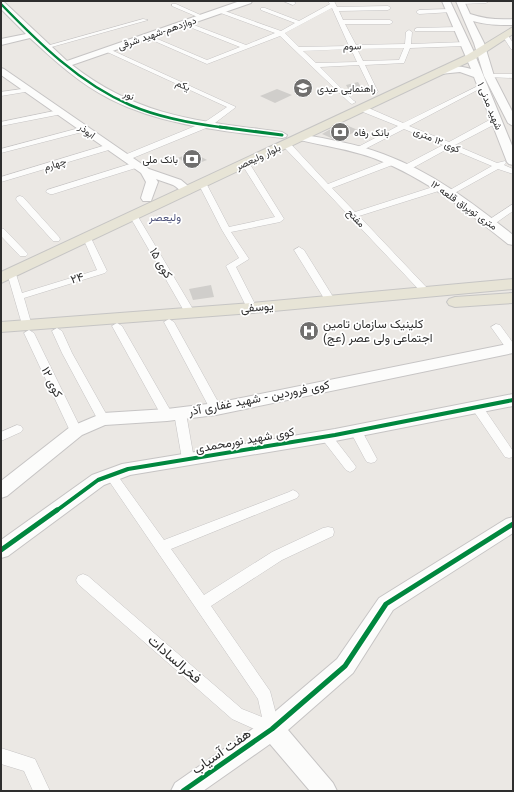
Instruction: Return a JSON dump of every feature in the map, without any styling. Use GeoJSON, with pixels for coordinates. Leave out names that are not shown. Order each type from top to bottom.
{"type":"FeatureCollection","features":[{"type":"Feature","properties":{"kind":"main road","name":"بلوار ولیعصر"},"geometry":{"type":"LineString","coordinates":[[480,47],[513,22]]}},
{"type":"Feature","properties":{"kind":"main road","name":"بلوار ولیعصر"},"geometry":{"type":"LineString","coordinates":[[7,275],[133,215],[182,186],[202,183],[245,163],[284,139],[300,137],[357,105],[374,92],[468,50],[480,47],[509,33]]}},
{"type":"Feature","properties":{"kind":"main road","name":"بلوار ولیعصر"},"geometry":{"type":"LineString","coordinates":[[18,257],[147,198],[182,186],[357,105],[440,71],[468,50]]}},
{"type":"Feature","properties":{"kind":"main road","name":"یوسفی"},"geometry":{"type":"LineString","coordinates":[[1,327],[57,331],[169,322],[332,305],[426,292],[513,284]]}},
{"type":"Feature","properties":{"kind":"main road","name":"یوسفی"},"geometry":{"type":"LineString","coordinates":[[1,336],[28,329],[189,312],[252,308],[513,298]]}},
{"type":"Feature","properties":{"kind":"street","name":"دوازدهم-شهید شرقی"},"geometry":{"type":"LineString","coordinates":[[66,64],[248,1]]}},
{"type":"Feature","properties":{"kind":"street"},"geometry":{"type":"LineString","coordinates":[[286,1],[293,4]]}},
{"type":"Feature","properties":{"kind":"street","name":"شهید مدنی ۱"},"geometry":{"type":"LineString","coordinates":[[446,1],[468,50],[512,159]]}},
{"type":"Feature","properties":{"kind":"street"},"geometry":{"type":"LineString","coordinates":[[460,1],[486,1]]}},
{"type":"Feature","properties":{"kind":"street","name":"شهید مدنی ۱"},"geometry":{"type":"LineString","coordinates":[[460,1],[468,16],[480,47],[489,76],[509,108],[513,123]]}},
{"type":"Feature","properties":{"kind":"street"},"geometry":{"type":"LineString","coordinates":[[174,5],[202,17]]}},
{"type":"Feature","properties":{"kind":"street"},"geometry":{"type":"LineString","coordinates":[[333,5],[374,92]]}},
{"type":"Feature","properties":{"kind":"street"},"geometry":{"type":"LineString","coordinates":[[146,36],[207,62],[281,33],[333,5],[388,8]]}},
{"type":"Feature","properties":{"kind":"street","name":"نور"},"geometry":{"type":"LineString","coordinates":[[3,9],[78,75],[130,105],[173,119],[208,124],[284,139]]}},
{"type":"Feature","properties":{"kind":"street"},"geometry":{"type":"LineString","coordinates":[[263,9],[300,23]]}},
{"type":"Feature","properties":{"kind":"street"},"geometry":{"type":"LineString","coordinates":[[220,11],[281,33],[314,66],[357,105]]}},
{"type":"Feature","properties":{"kind":"street"},"geometry":{"type":"LineString","coordinates":[[419,12],[450,11]]}},
{"type":"Feature","properties":{"kind":"street"},"geometry":{"type":"LineString","coordinates":[[468,16],[478,21],[493,24],[513,22]]}},
{"type":"Feature","properties":{"kind":"street"},"geometry":{"type":"LineString","coordinates":[[46,47],[145,20]]}},
{"type":"Feature","properties":{"kind":"street"},"geometry":{"type":"LineString","coordinates":[[341,22],[390,22]]}},
{"type":"Feature","properties":{"kind":"street"},"geometry":{"type":"LineString","coordinates":[[184,24],[246,47]]}},
{"type":"Feature","properties":{"kind":"street"},"geometry":{"type":"LineString","coordinates":[[418,30],[458,29]]}},
{"type":"Feature","properties":{"kind":"street"},"geometry":{"type":"LineString","coordinates":[[314,66],[402,62],[408,45],[409,32]]}},
{"type":"Feature","properties":{"kind":"street"},"geometry":{"type":"LineString","coordinates":[[1,36],[30,33]]}},
{"type":"Feature","properties":{"kind":"street"},"geometry":{"type":"LineString","coordinates":[[1,42],[30,33]]}},
{"type":"Feature","properties":{"kind":"street"},"geometry":{"type":"LineString","coordinates":[[509,33],[513,48]]}},
{"type":"Feature","properties":{"kind":"street","name":"سوم"},"geometry":{"type":"LineString","coordinates":[[297,49],[408,45],[468,50]]}},
{"type":"Feature","properties":{"kind":"street","name":"یکم"},"geometry":{"type":"LineString","coordinates":[[107,50],[232,107],[208,124]]}},
{"type":"Feature","properties":{"kind":"street"},"geometry":{"type":"LineString","coordinates":[[440,71],[461,69],[478,75]]}},
{"type":"Feature","properties":{"kind":"street","name":"ابوذر"},"geometry":{"type":"LineString","coordinates":[[1,71],[140,168],[182,186]]}},
{"type":"Feature","properties":{"kind":"street"},"geometry":{"type":"LineString","coordinates":[[489,76],[513,76]]}},
{"type":"Feature","properties":{"kind":"street"},"geometry":{"type":"LineString","coordinates":[[358,149],[482,86]]}},
{"type":"Feature","properties":{"kind":"street"},"geometry":{"type":"LineString","coordinates":[[1,94],[29,90]]}},
{"type":"Feature","properties":{"kind":"street","name":"کوی ۱۲ متری"},"geometry":{"type":"LineString","coordinates":[[357,105],[513,172]]}},
{"type":"Feature","properties":{"kind":"street"},"geometry":{"type":"LineString","coordinates":[[1,124],[60,112]]}},
{"type":"Feature","properties":{"kind":"street"},"geometry":{"type":"LineString","coordinates":[[406,168],[496,120]]}},
{"type":"Feature","properties":{"kind":"street"},"geometry":{"type":"LineString","coordinates":[[125,158],[208,124]]}},
{"type":"Feature","properties":{"kind":"street"},"geometry":{"type":"LineString","coordinates":[[1,151],[83,129]]}},
{"type":"Feature","properties":{"kind":"street","name":"۱۲ متری توپراق قلعه"},"geometry":{"type":"LineString","coordinates":[[300,137],[358,149],[406,168],[446,190],[513,241]]}},
{"type":"Feature","properties":{"kind":"street","name":"مفتح"},"geometry":{"type":"LineString","coordinates":[[284,139],[426,292]]}},
{"type":"Feature","properties":{"kind":"street","name":"چهارم"},"geometry":{"type":"LineString","coordinates":[[1,180],[109,147]]}},
{"type":"Feature","properties":{"kind":"street"},"geometry":{"type":"LineString","coordinates":[[354,215],[446,190],[512,159]]}},
{"type":"Feature","properties":{"kind":"street"},"geometry":{"type":"LineString","coordinates":[[327,187],[392,162]]}},
{"type":"Feature","properties":{"kind":"street"},"geometry":{"type":"LineString","coordinates":[[226,230],[280,219],[245,163]]}},
{"type":"Feature","properties":{"kind":"street"},"geometry":{"type":"LineString","coordinates":[[50,192],[140,168],[152,182],[147,198]]}},
{"type":"Feature","properties":{"kind":"street"},"geometry":{"type":"LineString","coordinates":[[202,183],[226,230],[244,259],[231,266],[252,308]]}},
{"type":"Feature","properties":{"kind":"street"},"geometry":{"type":"LineString","coordinates":[[20,200],[56,239]]}},
{"type":"Feature","properties":{"kind":"street"},"geometry":{"type":"LineString","coordinates":[[490,223],[513,207]]}},
{"type":"Feature","properties":{"kind":"street","name":"کوی ۱۵"},"geometry":{"type":"LineString","coordinates":[[133,215],[189,312]]}},
{"type":"Feature","properties":{"kind":"street"},"geometry":{"type":"LineString","coordinates":[[1,231],[18,257]]}},
{"type":"Feature","properties":{"kind":"street","name":"۲۴"},"geometry":{"type":"LineString","coordinates":[[18,297],[102,271],[87,238]]}},
{"type":"Feature","properties":{"kind":"street"},"geometry":{"type":"LineString","coordinates":[[298,250],[332,305]]}},
{"type":"Feature","properties":{"kind":"street","name":"کوی ۱۲"},"geometry":{"type":"LineString","coordinates":[[7,275],[18,297],[28,329],[76,431]]}},
{"type":"Feature","properties":{"kind":"street"},"geometry":{"type":"LineString","coordinates":[[169,322],[216,409]]}},
{"type":"Feature","properties":{"kind":"street"},"geometry":{"type":"LineString","coordinates":[[116,326],[173,414],[188,459]]}},
{"type":"Feature","properties":{"kind":"street"},"geometry":{"type":"LineString","coordinates":[[496,327],[513,348]]}},
{"type":"Feature","properties":{"kind":"street"},"geometry":{"type":"LineString","coordinates":[[57,331],[67,353],[103,419]]}},
{"type":"Feature","properties":{"kind":"street","name":"کوی فروردین - شهید غفاری آذر"},"geometry":{"type":"LineString","coordinates":[[1,491],[76,431],[103,419],[216,409],[513,348]]}},
{"type":"Feature","properties":{"kind":"street","name":"کوی شهید نورمحمدی"},"geometry":{"type":"LineString","coordinates":[[1,550],[98,480],[128,469],[326,436],[513,400]]}},
{"type":"Feature","properties":{"kind":"street"},"geometry":{"type":"LineString","coordinates":[[477,407],[510,454]]}},
{"type":"Feature","properties":{"kind":"street"},"geometry":{"type":"LineString","coordinates":[[1,436],[17,429]]}},
{"type":"Feature","properties":{"kind":"street"},"geometry":{"type":"LineString","coordinates":[[356,430],[371,459]]}},
{"type":"Feature","properties":{"kind":"street"},"geometry":{"type":"LineString","coordinates":[[326,436],[350,467]]}},
{"type":"Feature","properties":{"kind":"street"},"geometry":{"type":"LineString","coordinates":[[111,475],[265,696],[272,730],[325,791]]}},
{"type":"Feature","properties":{"kind":"street"},"geometry":{"type":"LineString","coordinates":[[162,547],[293,495]]}},
{"type":"Feature","properties":{"kind":"street","name":"هفت آسیاب"},"geometry":{"type":"LineString","coordinates":[[183,791],[272,730],[345,666],[386,604],[513,524]]}},
{"type":"Feature","properties":{"kind":"street"},"geometry":{"type":"LineString","coordinates":[[202,604],[277,556],[328,532]]}},
{"type":"Feature","properties":{"kind":"street","name":"فخرالسادات"},"geometry":{"type":"LineString","coordinates":[[83,580],[237,714],[272,730]]}},
{"type":"Feature","properties":{"kind":"street"},"geometry":{"type":"LineString","coordinates":[[1,756],[29,765],[42,791]]}},
{"type":"Feature","properties":{"kind":"building"},"geometry":{"type":"Polygon","coordinates":[[[358,82],[362,89],[351,94],[346,85],[358,82]]]}},
{"type":"Feature","properties":{"kind":"building"},"geometry":{"type":"Polygon","coordinates":[[[277,89],[292,95],[275,103],[260,96],[277,89]]]}},
{"type":"Feature","properties":{"kind":"building","name":"بانک رفاه"},"geometry":{"type":"Polygon","coordinates":[[[341,123],[358,130],[338,141],[322,134],[341,123]]]}},
{"type":"Feature","properties":{"kind":"building","name":"بانک ملی"},"geometry":{"type":"Polygon","coordinates":[[[192,152],[207,160],[191,166],[178,158],[192,152]]]}},
{"type":"Feature","properties":{"kind":"building"},"geometry":{"type":"Polygon","coordinates":[[[211,285],[214,297],[193,300],[189,289],[211,285]]]}},
{"type":"Feature","properties":{"kind":"cycle path"},"geometry":{"type":"LineString","coordinates":[[1,4],[61,61],[112,97],[148,112],[167,117],[224,128],[282,135]]}},
{"type":"Feature","properties":{"kind":"cycle path"},"geometry":{"type":"LineString","coordinates":[[1,550],[98,480],[128,469],[335,435],[513,400]]}},
{"type":"Feature","properties":{"kind":"cycle path"},"geometry":{"type":"LineString","coordinates":[[183,791],[272,729],[345,666],[386,604],[513,524]]}},
{"type":"Feature","properties":{"kind":"place","name":"راهنمایی عیدی"},"geometry":{"type":"Point","coordinates":[303,88]}},
{"type":"Feature","properties":{"kind":"place","name":"بانک رفاه"},"geometry":{"type":"Point","coordinates":[340,132]}},
{"type":"Feature","properties":{"kind":"place","name":"بانک ملی"},"geometry":{"type":"Point","coordinates":[192,159]}},
{"type":"Feature","properties":{"kind":"place","name":"کلینیک سازمان تامین اجتماعی ولی عصر (عج)"},"geometry":{"type":"Point","coordinates":[309,331]}},
{"type":"Feature","properties":{"kind":"district","name":"ولیعصر"},"geometry":{"type":"Point","coordinates":[165,217]}}]}
